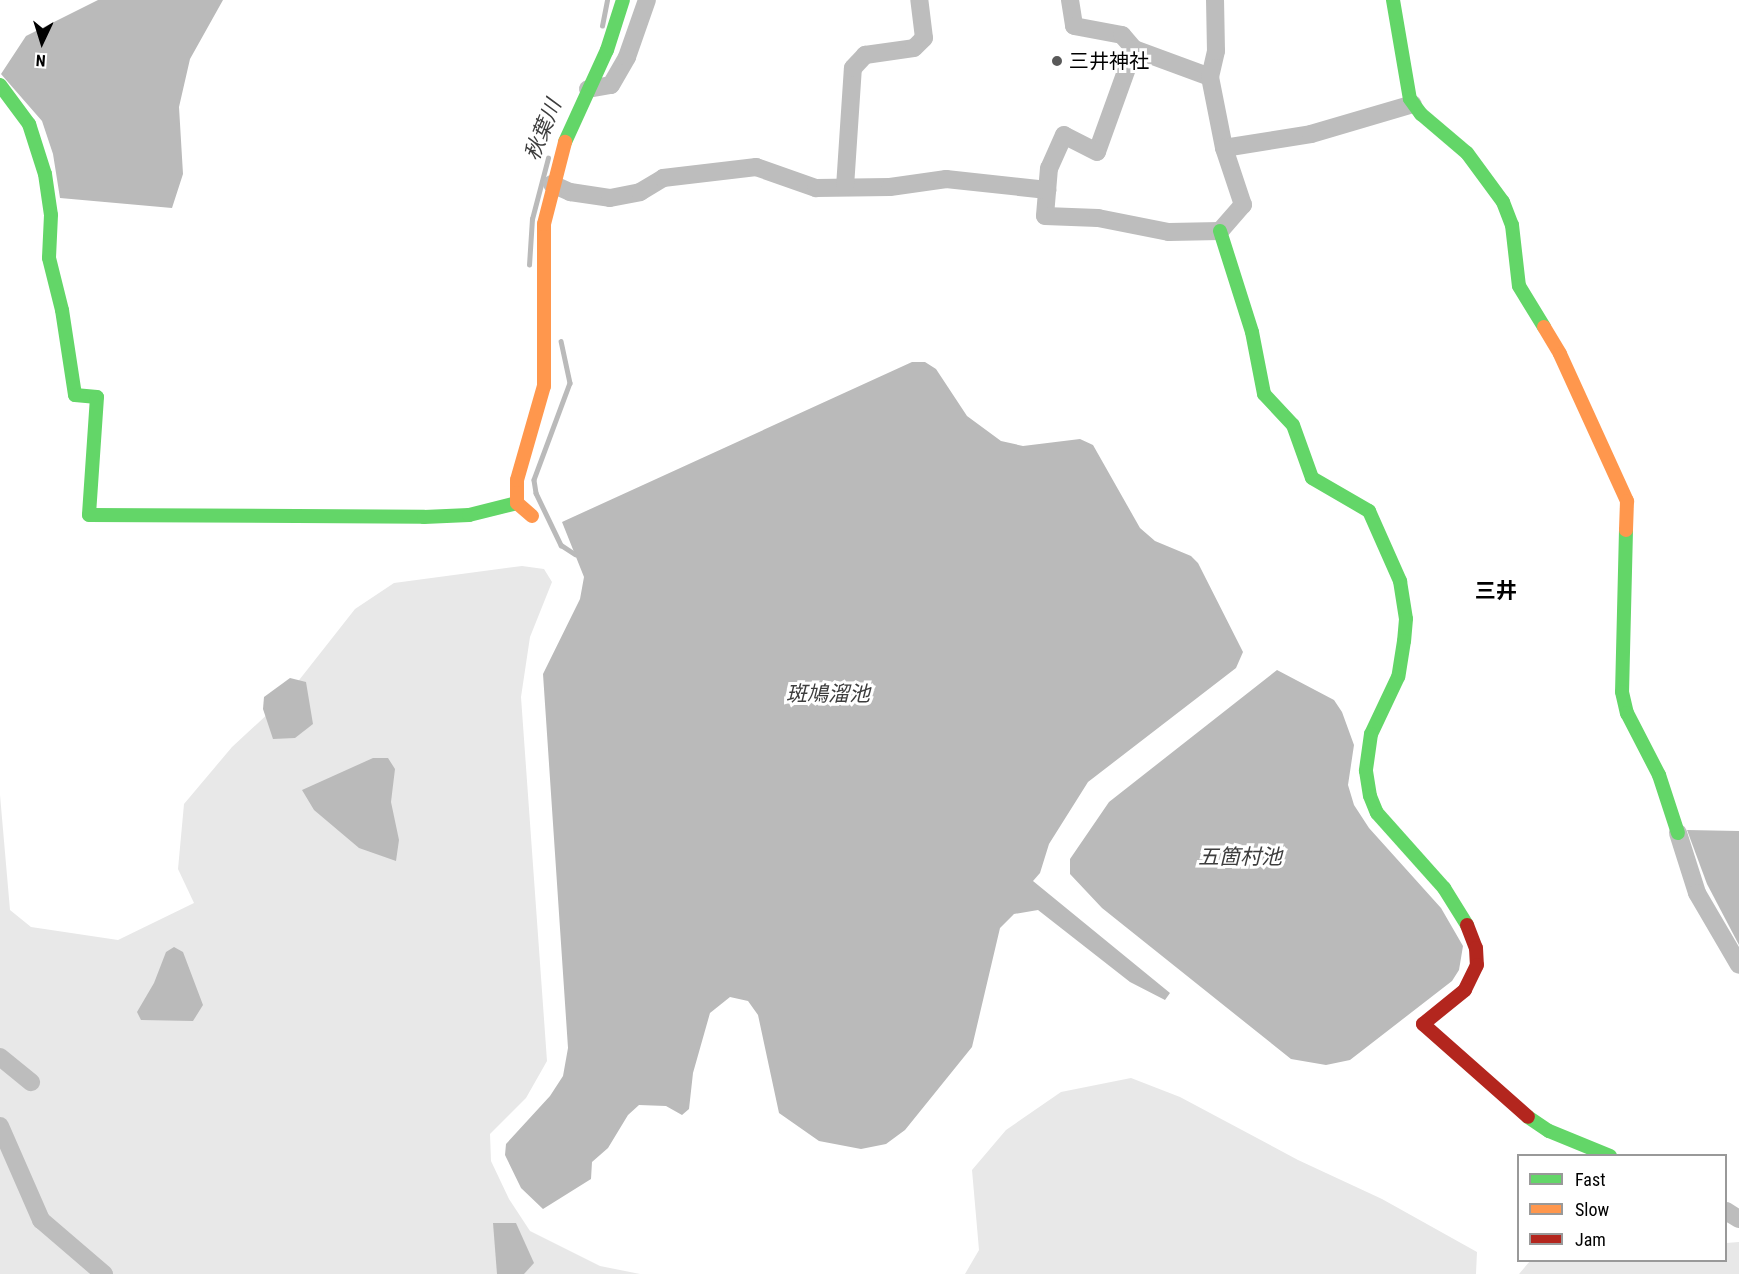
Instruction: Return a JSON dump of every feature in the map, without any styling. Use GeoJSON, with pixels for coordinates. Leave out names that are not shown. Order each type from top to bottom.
{"type":"FeatureCollection","features":[{"type":"Feature","properties":{"kind":"street"},"geometry":{"type":"LineString","coordinates":[[517,503],[521,459],[540,410],[544,386],[541,271],[552,184],[567,135],[607,50],[623,0]]}},
{"type":"Feature","properties":{"kind":"street"},"geometry":{"type":"LineString","coordinates":[[588,89],[611,85],[631,47],[646,0]]}},
{"type":"Feature","properties":{"kind":"street"},"geometry":{"type":"LineString","coordinates":[[845,187],[853,69],[865,55],[914,48],[924,38],[919,0]]}},
{"type":"Feature","properties":{"kind":"street"},"geometry":{"type":"LineString","coordinates":[[1070,0],[1074,26],[1122,35],[1134,49],[1210,78]]}},
{"type":"Feature","properties":{"kind":"street"},"geometry":{"type":"LineString","coordinates":[[1134,49],[1097,152],[1064,135],[1049,168],[1045,216],[1098,218],[1169,232],[1220,231],[1243,205],[1224,148],[1210,78],[1216,51],[1215,0]]}},
{"type":"Feature","properties":{"kind":"street"},"geometry":{"type":"LineString","coordinates":[[1393,0],[1413,104],[1467,153],[1503,202],[1512,225],[1519,286],[1560,354],[1627,501],[1622,692],[1628,713],[1659,774],[1697,894],[1739,965]]}},
{"type":"Feature","properties":{"kind":"street"},"geometry":{"type":"LineString","coordinates":[[0,85],[29,124],[45,174],[51,214],[49,258],[64,321],[75,396],[97,397],[89,515],[424,518],[477,514],[517,503]]}},
{"type":"Feature","properties":{"kind":"street"},"geometry":{"type":"LineString","coordinates":[[1224,148],[1311,134],[1413,104]]}},
{"type":"Feature","properties":{"kind":"street"},"geometry":{"type":"LineString","coordinates":[[552,184],[570,192],[610,198],[639,192],[663,178],[756,167],[816,188],[890,187],[945,179],[1047,190]]}},
{"type":"Feature","properties":{"kind":"street"},"geometry":{"type":"LineString","coordinates":[[1220,231],[1252,332],[1264,394],[1293,425],[1305,466],[1312,478],[1369,511],[1400,581],[1404,641],[1398,677],[1371,735],[1366,771],[1370,796],[1377,813],[1439,881],[1461,912],[1476,948],[1477,965],[1465,990],[1423,1024],[1516,1110],[1549,1131],[1607,1154]]}},
{"type":"Feature","properties":{"kind":"street"},"geometry":{"type":"LineString","coordinates":[[517,503],[532,516]]}},
{"type":"Feature","properties":{"kind":"street"},"geometry":{"type":"LineString","coordinates":[[0,1057],[32,1082]]}},
{"type":"Feature","properties":{"kind":"street"},"geometry":{"type":"LineString","coordinates":[[0,1126],[41,1220],[104,1274]]}},
{"type":"Feature","properties":{"kind":"shaded area"},"geometry":{"type":"Polygon","coordinates":[[[522,566],[544,569],[552,582],[530,637],[521,697],[547,1061],[526,1098],[490,1134],[491,1161],[509,1199],[530,1231],[600,1266],[640,1274],[0,1274],[0,795],[10,910],[31,927],[118,940],[194,903],[178,869],[184,804],[232,747],[285,698],[355,609],[394,583],[522,566]]]}},
{"type":"Feature","properties":{"kind":"shaded area"},"geometry":{"type":"Polygon","coordinates":[[[1131,1078],[1180,1097],[1298,1160],[1382,1199],[1477,1252],[1476,1274],[965,1274],[979,1250],[972,1170],[1006,1130],[1061,1092],[1131,1078]]]}},
{"type":"Feature","properties":{"kind":"shaded area"},"geometry":{"type":"Polygon","coordinates":[[[1739,1242],[1739,1274],[1519,1274],[1529,1262],[1727,1262],[1727,1243],[1739,1242]]]}},
{"type":"Feature","properties":{"kind":"water"},"geometry":{"type":"Polygon","coordinates":[[[98,0],[223,0],[190,59],[179,107],[183,174],[172,208],[60,198],[53,154],[42,121],[1,74],[26,36],[98,0]]]}},
{"type":"Feature","properties":{"kind":"water","name":"斑鳩溜池"},"geometry":{"type":"Polygon","coordinates":[[[912,362],[925,362],[936,369],[967,416],[1001,441],[1023,446],[1080,439],[1093,445],[1140,528],[1155,541],[1191,556],[1198,563],[1243,652],[1236,668],[1088,782],[1049,844],[1040,873],[1033,881],[1170,993],[1165,1000],[1130,982],[1038,910],[1014,914],[1000,928],[972,1047],[905,1130],[886,1144],[861,1149],[819,1141],[779,1113],[758,1015],[748,1001],[730,997],[710,1013],[693,1073],[689,1109],[682,1115],[666,1106],[639,1105],[628,1115],[608,1148],[592,1162],[591,1179],[543,1209],[521,1188],[505,1155],[506,1144],[550,1096],[563,1076],[568,1048],[543,674],[580,599],[584,577],[562,522],[912,362]]]}},
{"type":"Feature","properties":{"kind":"water","name":"五箇村池"},"geometry":{"type":"Polygon","coordinates":[[[1277,670],[1334,700],[1342,712],[1354,745],[1348,785],[1354,805],[1369,828],[1441,908],[1463,946],[1459,970],[1452,981],[1350,1060],[1326,1065],[1291,1059],[1102,908],[1070,874],[1070,859],[1109,802],[1277,670]]]}},
{"type":"Feature","properties":{"kind":"water"},"geometry":{"type":"Polygon","coordinates":[[[290,678],[306,682],[313,724],[295,738],[273,739],[263,709],[264,697],[290,678]]]}},
{"type":"Feature","properties":{"kind":"water"},"geometry":{"type":"Polygon","coordinates":[[[373,758],[388,758],[395,769],[391,802],[399,840],[396,861],[359,848],[314,810],[302,790],[373,758]]]}},
{"type":"Feature","properties":{"kind":"water"},"geometry":{"type":"Polygon","coordinates":[[[1687,830],[1739,831],[1739,945],[1707,884],[1687,830]]]}},
{"type":"Feature","properties":{"kind":"water"},"geometry":{"type":"Polygon","coordinates":[[[174,947],[183,952],[203,1005],[193,1021],[141,1020],[137,1012],[154,983],[166,952],[174,947]]]}},
{"type":"Feature","properties":{"kind":"water"},"geometry":{"type":"Polygon","coordinates":[[[493,1223],[516,1223],[534,1263],[524,1274],[497,1274],[493,1223]]]}},
{"type":"Feature","properties":{"kind":"waterway","name":"秋葉川"},"geometry":{"type":"LineString","coordinates":[[602,26],[607,0]]}},
{"type":"Feature","properties":{"kind":"waterway","name":"秋葉川"},"geometry":{"type":"LineString","coordinates":[[529,265],[532,219],[548,158]]}},
{"type":"Feature","properties":{"kind":"waterway","name":"秋葉川"},"geometry":{"type":"LineString","coordinates":[[561,341],[570,383],[534,480],[536,493],[561,545],[575,554]]}},
{"type":"Feature","properties":{"kind":"traffic: fast"},"geometry":{"type":"LineString","coordinates":[[565,142],[607,50],[623,0]]}},
{"type":"Feature","properties":{"kind":"traffic: fast"},"geometry":{"type":"LineString","coordinates":[[1393,0],[1410,99],[1421,114],[1467,153],[1503,202],[1512,225],[1519,286],[1544,327]]}},
{"type":"Feature","properties":{"kind":"traffic: fast"},"geometry":{"type":"LineString","coordinates":[[0,85],[29,124],[45,174],[51,215],[49,258],[62,310],[75,395],[97,397],[89,515],[424,517],[469,515],[517,503]]}},
{"type":"Feature","properties":{"kind":"traffic: fast"},"geometry":{"type":"LineString","coordinates":[[1220,231],[1252,332],[1264,394],[1293,425],[1312,478],[1369,511],[1400,581],[1406,619],[1404,641],[1398,677],[1371,734],[1366,771],[1370,796],[1377,813],[1444,888],[1467,925]]}},
{"type":"Feature","properties":{"kind":"traffic: fast"},"geometry":{"type":"LineString","coordinates":[[1626,530],[1622,692],[1627,713],[1659,775],[1678,833]]}},
{"type":"Feature","properties":{"kind":"traffic: fast"},"geometry":{"type":"LineString","coordinates":[[1528,1117],[1549,1131],[1605,1154]]}},
{"type":"Feature","properties":{"kind":"traffic: slow"},"geometry":{"type":"LineString","coordinates":[[532,516],[517,503],[517,480],[544,386],[544,224],[565,142]]}},
{"type":"Feature","properties":{"kind":"traffic: slow"},"geometry":{"type":"LineString","coordinates":[[1544,327],[1560,354],[1627,501],[1626,530]]}},
{"type":"Feature","properties":{"kind":"traffic: jam"},"geometry":{"type":"LineString","coordinates":[[1467,925],[1476,948],[1477,965],[1465,990],[1423,1024],[1528,1117]]}},
{"type":"Feature","properties":{"kind":"place","name":"三井神社"},"geometry":{"type":"Point","coordinates":[1057,61]}},
{"type":"Feature","properties":{"kind":"district","name":"三井"},"geometry":{"type":"Point","coordinates":[1496,591]}}]}
